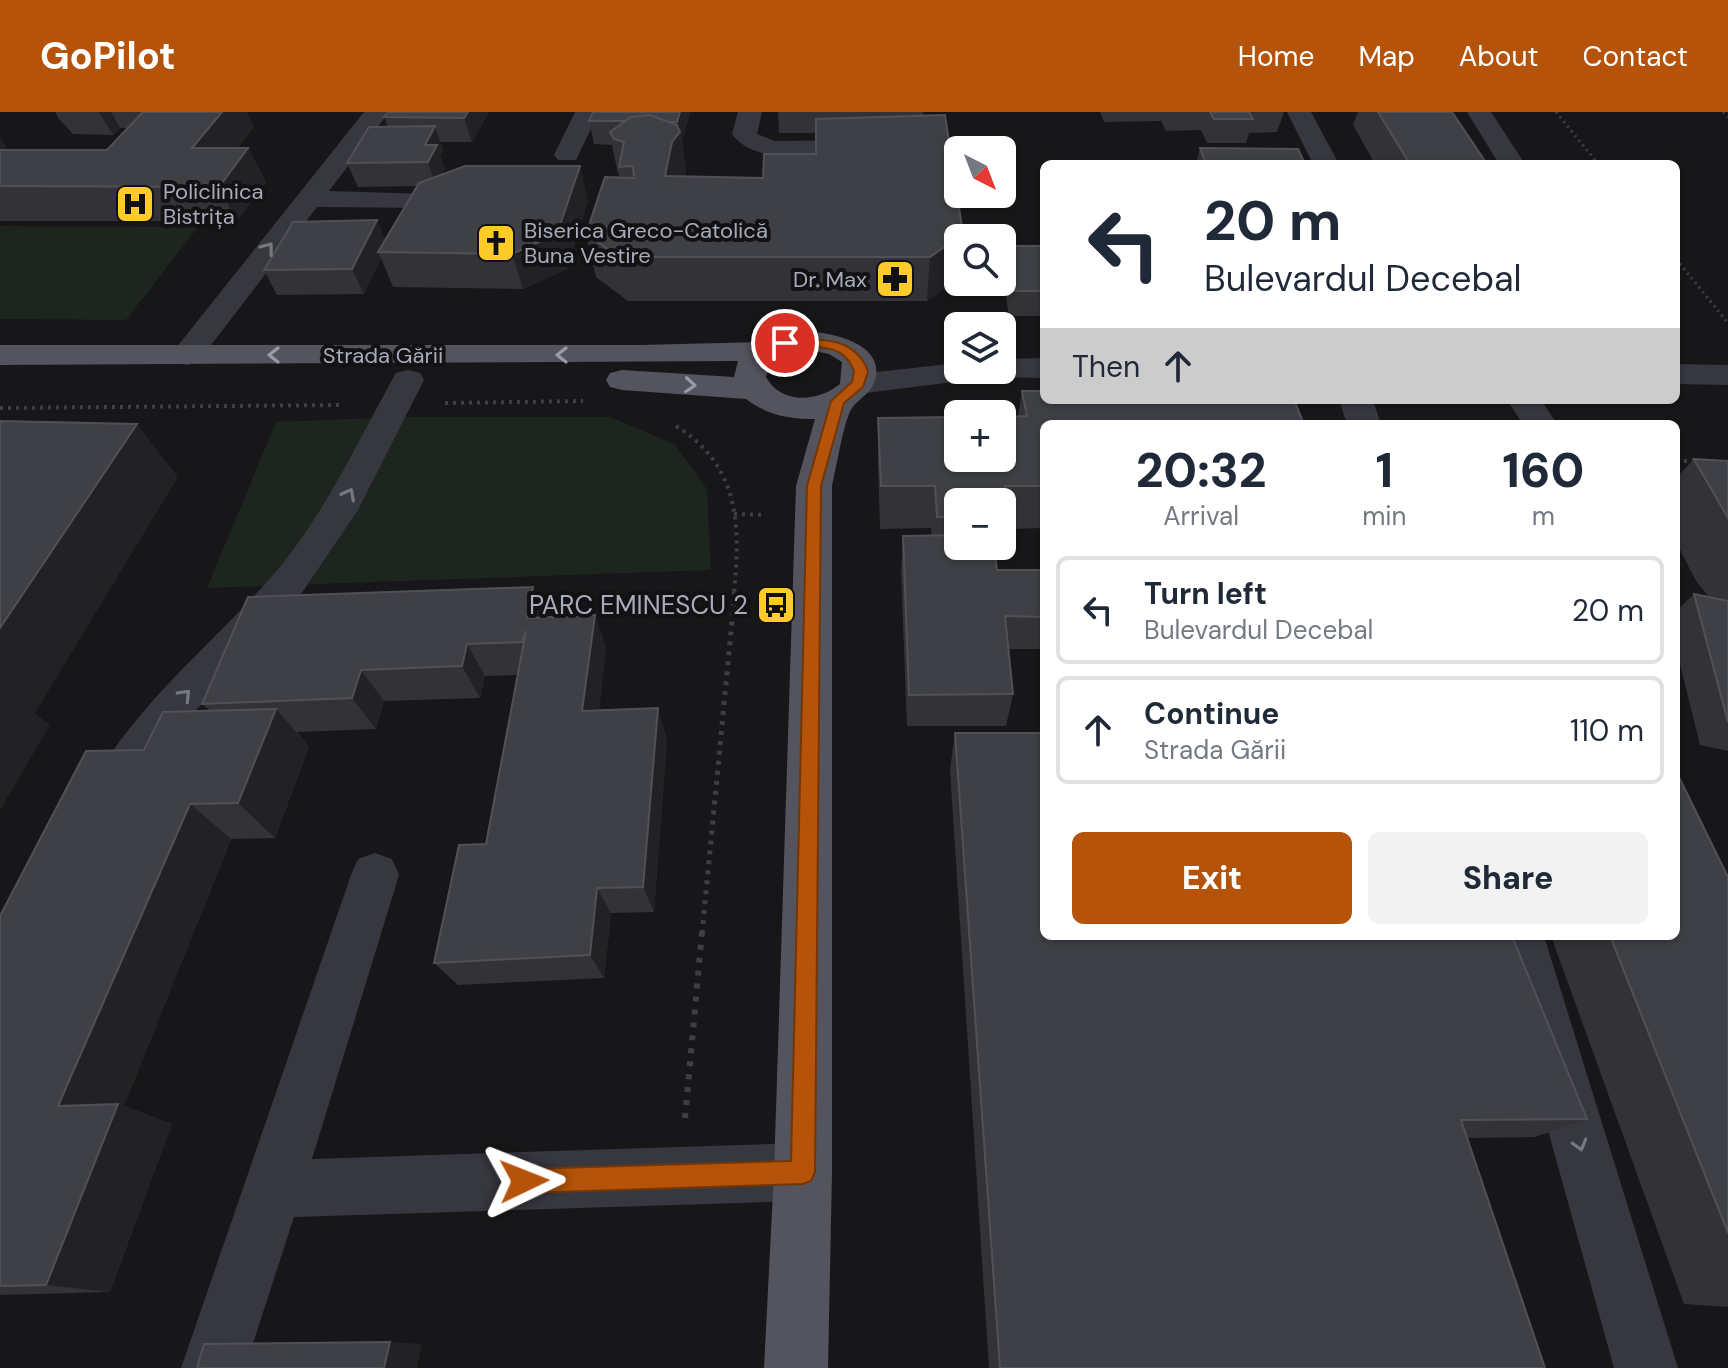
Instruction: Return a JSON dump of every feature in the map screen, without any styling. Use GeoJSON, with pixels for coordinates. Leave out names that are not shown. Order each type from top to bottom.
{"type":"FeatureCollection","features":[{"type":"Feature","properties":{"kind":"main road","name":"Strada Gării"},"geometry":{"type":"LineString","coordinates":[[0,355],[640,355],[765,351],[803,340],[829,343],[847,350]]}},
{"type":"Feature","properties":{"kind":"main road"},"geometry":{"type":"LineString","coordinates":[[796,1368],[803,1172],[814,486],[848,393],[861,371],[857,360],[847,350]]}},
{"type":"Feature","properties":{"kind":"main road"},"geometry":{"type":"LineString","coordinates":[[753,389],[749,376],[751,365],[765,351]]}},
{"type":"Feature","properties":{"kind":"main road","name":"Strada Gării"},"geometry":{"type":"LineString","coordinates":[[0,382],[402,392],[627,380],[753,389],[768,401],[785,407]]}},
{"type":"Feature","properties":{"kind":"main road"},"geometry":{"type":"LineString","coordinates":[[814,486],[785,407],[805,409],[848,393]]}},
{"type":"Feature","properties":{"kind":"street"},"geometry":{"type":"LineString","coordinates":[[187,355],[377,112]]}},
{"type":"Feature","properties":{"kind":"street"},"geometry":{"type":"LineString","coordinates":[[567,155],[587,112]]}},
{"type":"Feature","properties":{"kind":"street"},"geometry":{"type":"LineString","coordinates":[[750,112],[744,134],[758,146],[773,149],[907,148]]}},
{"type":"Feature","properties":{"kind":"street"},"geometry":{"type":"LineString","coordinates":[[1299,112],[1324,160]]}},
{"type":"Feature","properties":{"kind":"street"},"geometry":{"type":"LineString","coordinates":[[1479,112],[1509,160]]}},
{"type":"Feature","properties":{"kind":"street"},"geometry":{"type":"LineString","coordinates":[[306,199],[429,202]]}},
{"type":"Feature","properties":{"kind":"street","name":"Strada Gării"},"geometry":{"type":"LineString","coordinates":[[847,350],[944,363]]}},
{"type":"Feature","properties":{"kind":"street"},"geometry":{"type":"LineString","coordinates":[[1016,369],[1040,368]]}},
{"type":"Feature","properties":{"kind":"street"},"geometry":{"type":"LineString","coordinates":[[1680,374],[1728,375]]}},
{"type":"Feature","properties":{"kind":"street"},"geometry":{"type":"LineString","coordinates":[[848,393],[944,376]]}},
{"type":"Feature","properties":{"kind":"street"},"geometry":{"type":"LineString","coordinates":[[88,829],[145,741],[171,709],[283,590],[340,510],[402,392]]}},
{"type":"Feature","properties":{"kind":"street"},"geometry":{"type":"LineString","coordinates":[[213,1368],[375,875]]}},
{"type":"Feature","properties":{"kind":"street"},"geometry":{"type":"LineString","coordinates":[[1520,940],[1646,1368]]}},
{"type":"Feature","properties":{"kind":"street"},"geometry":{"type":"LineString","coordinates":[[274,1189],[803,1172]]}},
{"type":"Feature","properties":{"kind":"path"},"geometry":{"type":"LineString","coordinates":[[1556,112],[1595,160]]}},
{"type":"Feature","properties":{"kind":"path"},"geometry":{"type":"LineString","coordinates":[[1723,112],[1728,117]]}},
{"type":"Feature","properties":{"kind":"path"},"geometry":{"type":"LineString","coordinates":[[1680,264],[1728,323]]}},
{"type":"Feature","properties":{"kind":"path"},"geometry":{"type":"LineString","coordinates":[[0,408],[402,392],[587,401]]}},
{"type":"Feature","properties":{"kind":"path"},"geometry":{"type":"LineString","coordinates":[[668,422],[695,436],[728,476],[739,543],[680,1176]]}},
{"type":"Feature","properties":{"kind":"path"},"geometry":{"type":"LineString","coordinates":[[1680,461],[1702,461]]}},
{"type":"Feature","properties":{"kind":"shaded area"},"geometry":{"type":"Polygon","coordinates":[[[0,226],[198,227],[126,320],[0,319],[0,226]]]}},
{"type":"Feature","properties":{"kind":"shaded area"},"geometry":{"type":"Polygon","coordinates":[[[399,417],[610,417],[674,444],[707,489],[711,570],[207,588],[276,422],[399,417]]]}},
{"type":"Feature","properties":{"kind":"building"},"geometry":{"type":"Polygon","coordinates":[[[143,112],[222,112],[192,148],[248,148],[219,187],[0,186],[0,150],[107,150],[143,112]]]}},
{"type":"Feature","properties":{"kind":"building"},"geometry":{"type":"Polygon","coordinates":[[[388,112],[468,112],[464,118],[384,117],[388,112]]]}},
{"type":"Feature","properties":{"kind":"building"},"geometry":{"type":"Polygon","coordinates":[[[593,112],[680,112],[677,122],[669,122],[650,115],[631,117],[625,121],[589,121],[593,112]]]}},
{"type":"Feature","properties":{"kind":"building"},"geometry":{"type":"Polygon","coordinates":[[[1210,112],[1249,112],[1253,119],[1214,119],[1210,112]]]}},
{"type":"Feature","properties":{"kind":"building"},"geometry":{"type":"Polygon","coordinates":[[[1378,112],[1452,112],[1484,160],[1408,160],[1378,112]]]}},
{"type":"Feature","properties":{"kind":"building"},"geometry":{"type":"Polygon","coordinates":[[[650,115],[677,125],[680,132],[672,142],[665,176],[763,178],[764,154],[816,154],[816,119],[945,115],[948,136],[944,136],[944,208],[959,208],[961,224],[944,224],[944,247],[930,257],[619,257],[586,234],[605,177],[634,178],[633,166],[619,167],[624,142],[614,139],[610,132],[631,117],[650,115]]]}},
{"type":"Feature","properties":{"kind":"building"},"geometry":{"type":"Polygon","coordinates":[[[435,126],[425,145],[437,145],[428,162],[347,163],[369,127],[435,126]]]}},
{"type":"Feature","properties":{"kind":"building"},"geometry":{"type":"Polygon","coordinates":[[[1200,148],[1298,149],[1303,160],[1204,160],[1200,148]]]}},
{"type":"Feature","properties":{"kind":"building"},"geometry":{"type":"Polygon","coordinates":[[[465,166],[580,166],[557,234],[512,254],[378,252],[419,183],[465,166]]]}},
{"type":"Feature","properties":{"kind":"building"},"geometry":{"type":"Polygon","coordinates":[[[377,220],[352,269],[264,270],[293,222],[377,220]]]}},
{"type":"Feature","properties":{"kind":"building"},"geometry":{"type":"Polygon","coordinates":[[[1016,246],[1040,246],[1040,291],[1016,291],[1016,246]]]}},
{"type":"Feature","properties":{"kind":"building"},"geometry":{"type":"Polygon","coordinates":[[[1022,391],[1040,391],[1040,404],[1296,404],[1302,420],[1040,420],[1040,486],[944,488],[944,517],[937,517],[935,486],[881,486],[878,418],[944,417],[944,472],[1016,472],[1016,416],[1027,416],[1022,391]]]}},
{"type":"Feature","properties":{"kind":"building"},"geometry":{"type":"Polygon","coordinates":[[[0,421],[137,424],[0,628],[0,421]]]}},
{"type":"Feature","properties":{"kind":"building"},"geometry":{"type":"Polygon","coordinates":[[[1694,459],[1728,461],[1728,518],[1694,459]]]}},
{"type":"Feature","properties":{"kind":"building"},"geometry":{"type":"Polygon","coordinates":[[[944,535],[944,560],[996,560],[997,570],[1040,570],[1040,617],[1005,616],[1013,694],[909,695],[903,536],[944,535]]]}},
{"type":"Feature","properties":{"kind":"building"},"geometry":{"type":"Polygon","coordinates":[[[533,587],[527,618],[595,615],[582,711],[658,708],[643,887],[597,888],[590,955],[434,963],[459,845],[486,844],[526,631],[522,642],[467,644],[462,666],[361,670],[352,698],[202,704],[248,597],[533,587]]]}},
{"type":"Feature","properties":{"kind":"building"},"geometry":{"type":"Polygon","coordinates":[[[1694,594],[1728,601],[1728,722],[1694,594]]]}},
{"type":"Feature","properties":{"kind":"building"},"geometry":{"type":"Polygon","coordinates":[[[276,709],[238,803],[190,804],[58,1106],[118,1104],[46,1285],[0,1286],[0,916],[86,751],[144,750],[163,712],[276,709]]]}},
{"type":"Feature","properties":{"kind":"building"},"geometry":{"type":"Polygon","coordinates":[[[955,733],[1040,733],[1040,940],[1514,940],[1587,1119],[1461,1120],[1545,1368],[1000,1368],[955,733]]]}},
{"type":"Feature","properties":{"kind":"building"},"geometry":{"type":"Polygon","coordinates":[[[1680,779],[1728,877],[1728,1233],[1612,940],[1680,940],[1680,779]]]}},
{"type":"Feature","properties":{"kind":"building"},"geometry":{"type":"Polygon","coordinates":[[[390,1342],[384,1368],[197,1368],[204,1344],[390,1342]]]}},
{"type":"Feature","properties":{"kind":"place","name":"Policlinica Bistrița"},"geometry":{"type":"Point","coordinates":[135,204]}},
{"type":"Feature","properties":{"kind":"place","name":"Biserica Greco-Catolică Buna Vestire"},"geometry":{"type":"Point","coordinates":[496,243]}},
{"type":"Feature","properties":{"kind":"place","name":"Dr. Max"},"geometry":{"type":"Point","coordinates":[895,279]}},
{"type":"Feature","properties":{"kind":"place","name":"PARC EMINESCU 2"},"geometry":{"type":"Point","coordinates":[776,605]}},
{"type":"Feature","properties":{"kind":"route"},"geometry":{"type":"LineString","coordinates":[[524,1181],[803,1172],[814,486],[837,401],[858,384],[861,371],[857,360],[847,350],[829,343],[816,340],[785,343]]}}]}
